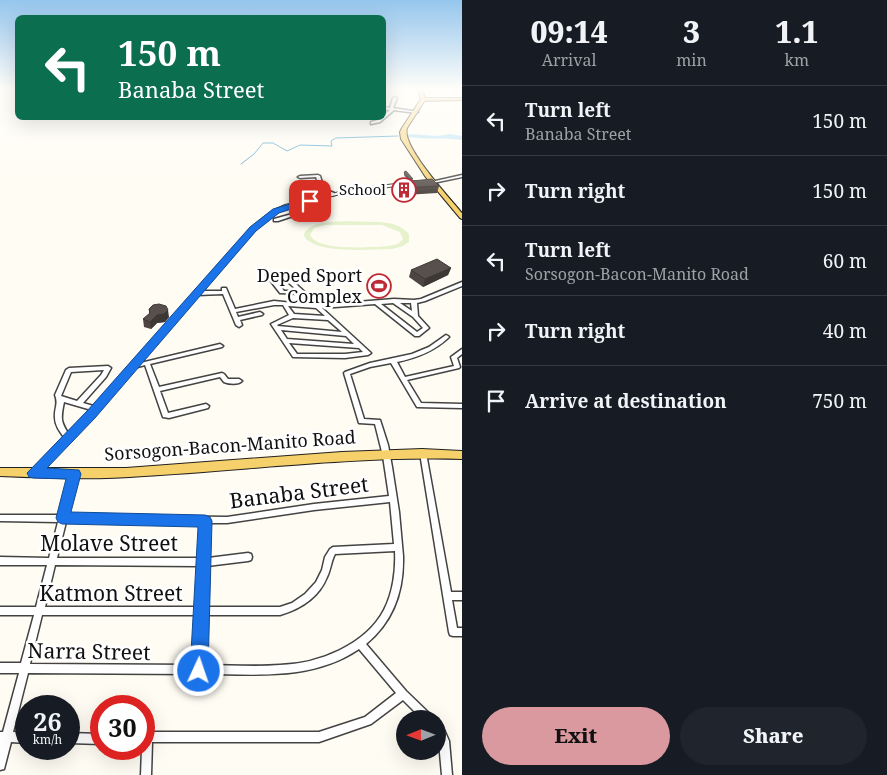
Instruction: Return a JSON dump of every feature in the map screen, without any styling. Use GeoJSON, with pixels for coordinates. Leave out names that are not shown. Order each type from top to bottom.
{"type":"FeatureCollection","features":[{"type":"Feature","properties":{"kind":"main road"},"geometry":{"type":"LineString","coordinates":[[407,125],[403,131],[403,139],[433,182],[462,217]]}},
{"type":"Feature","properties":{"kind":"main road","name":"Sorsogon-Bacon-Manito Road"},"geometry":{"type":"LineString","coordinates":[[0,472],[74,474],[144,472],[294,458],[388,453],[462,455]]}},
{"type":"Feature","properties":{"kind":"street"},"geometry":{"type":"LineString","coordinates":[[300,176],[318,176],[322,190],[333,194]]}},
{"type":"Feature","properties":{"kind":"street"},"geometry":{"type":"LineString","coordinates":[[34,473],[95,410],[253,229],[276,211],[333,194],[397,184],[433,182],[462,176]]}},
{"type":"Feature","properties":{"kind":"street"},"geometry":{"type":"LineString","coordinates":[[276,220],[306,211],[296,204]]}},
{"type":"Feature","properties":{"kind":"street"},"geometry":{"type":"LineString","coordinates":[[303,293],[282,292],[269,275],[282,274],[303,293],[330,318],[348,334],[368,353],[344,356],[294,356],[274,324],[292,316],[330,318]]}},
{"type":"Feature","properties":{"kind":"street"},"geometry":{"type":"LineString","coordinates":[[234,311],[274,302],[285,305],[318,307],[394,301],[414,302],[462,284]]}},
{"type":"Feature","properties":{"kind":"street"},"geometry":{"type":"LineString","coordinates":[[197,293],[225,291],[238,322],[260,314]]}},
{"type":"Feature","properties":{"kind":"street"},"geometry":{"type":"LineString","coordinates":[[377,303],[417,335],[426,328],[415,316],[394,301]]}},
{"type":"Feature","properties":{"kind":"street"},"geometry":{"type":"LineString","coordinates":[[414,302],[415,316]]}},
{"type":"Feature","properties":{"kind":"street"},"geometry":{"type":"LineString","coordinates":[[285,305],[292,316]]}},
{"type":"Feature","properties":{"kind":"street"},"geometry":{"type":"LineString","coordinates":[[276,328],[348,334]]}},
{"type":"Feature","properties":{"kind":"street"},"geometry":{"type":"LineString","coordinates":[[446,337],[423,354],[393,361],[419,404],[462,406]]}},
{"type":"Feature","properties":{"kind":"street"},"geometry":{"type":"LineString","coordinates":[[286,341],[361,346]]}},
{"type":"Feature","properties":{"kind":"street"},"geometry":{"type":"LineString","coordinates":[[134,366],[220,346]]}},
{"type":"Feature","properties":{"kind":"street"},"geometry":{"type":"LineString","coordinates":[[403,379],[457,367],[454,357],[462,351]]}},
{"type":"Feature","properties":{"kind":"street","name":"Narra Street"},"geometry":{"type":"LineString","coordinates":[[0,668],[24,670],[199,671],[300,668],[322,662],[371,635],[384,619],[393,597],[400,567],[388,453],[378,422],[361,421],[347,373],[393,361]]}},
{"type":"Feature","properties":{"kind":"street"},"geometry":{"type":"LineString","coordinates":[[147,363],[166,416],[206,406]]}},
{"type":"Feature","properties":{"kind":"street"},"geometry":{"type":"LineString","coordinates":[[68,438],[58,426],[57,418],[61,398],[58,395],[69,370],[108,368],[104,376],[78,404]]}},
{"type":"Feature","properties":{"kind":"street"},"geometry":{"type":"LineString","coordinates":[[156,390],[222,375],[226,380],[239,381]]}},
{"type":"Feature","properties":{"kind":"street"},"geometry":{"type":"LineString","coordinates":[[61,398],[95,410]]}},
{"type":"Feature","properties":{"kind":"street"},"geometry":{"type":"LineString","coordinates":[[423,453],[453,632],[462,632]]}},
{"type":"Feature","properties":{"kind":"street"},"geometry":{"type":"LineString","coordinates":[[0,765],[4,737],[24,670],[74,474]]}},
{"type":"Feature","properties":{"kind":"street","name":"Banaba Street"},"geometry":{"type":"LineString","coordinates":[[0,518],[227,520],[314,507],[393,499]]}},
{"type":"Feature","properties":{"kind":"street"},"geometry":{"type":"LineString","coordinates":[[199,671],[205,521]]}},
{"type":"Feature","properties":{"kind":"street","name":"Katmon Street"},"geometry":{"type":"LineString","coordinates":[[0,611],[280,611],[291,609],[319,587],[332,551],[397,547]]}},
{"type":"Feature","properties":{"kind":"street","name":"Molave Street"},"geometry":{"type":"LineString","coordinates":[[0,561],[204,562],[248,557]]}},
{"type":"Feature","properties":{"kind":"street"},"geometry":{"type":"LineString","coordinates":[[447,596],[462,596]]}},
{"type":"Feature","properties":{"kind":"street"},"geometry":{"type":"LineString","coordinates":[[359,643],[403,694],[420,710]]}},
{"type":"Feature","properties":{"kind":"street"},"geometry":{"type":"LineString","coordinates":[[155,737],[319,737],[368,721],[403,694]]}},
{"type":"Feature","properties":{"kind":"street"},"geometry":{"type":"LineString","coordinates":[[146,760],[146,775]]}},
{"type":"Feature","properties":{"kind":"street"},"geometry":{"type":"LineString","coordinates":[[446,760],[447,775]]}},
{"type":"Feature","properties":{"kind":"green space"},"geometry":{"type":"Polygon","coordinates":[[[349,221],[396,225],[409,234],[409,242],[392,249],[345,250],[320,246],[310,242],[304,236],[307,230],[314,225],[349,221]],[[325,225],[314,228],[310,235],[323,244],[346,247],[389,246],[398,244],[403,239],[400,232],[382,225],[325,225]]]}},
{"type":"Feature","properties":{"kind":"green space","name":"Deped Sport Complex"},"geometry":{"type":"Polygon","coordinates":[[[367,278],[387,278],[392,293],[372,293],[367,278]]]}},
{"type":"Feature","properties":{"kind":"building"},"geometry":{"type":"Polygon","coordinates":[[[406,171],[413,179],[409,179],[404,172],[406,171]]]}},
{"type":"Feature","properties":{"kind":"building"},"geometry":{"type":"Polygon","coordinates":[[[432,179],[439,186],[406,188],[402,182],[432,179]]]}},
{"type":"Feature","properties":{"kind":"building"},"geometry":{"type":"Polygon","coordinates":[[[437,259],[451,268],[425,279],[411,270],[437,259]]]}},
{"type":"Feature","properties":{"kind":"building"},"geometry":{"type":"Polygon","coordinates":[[[153,305],[166,306],[168,310],[164,314],[157,315],[150,322],[143,319],[150,313],[149,309],[153,305]]]}},
{"type":"Feature","properties":{"kind":"waterway"},"geometry":{"type":"LineString","coordinates":[[241,164],[254,154],[263,143],[273,143],[287,151],[300,145],[332,146],[331,141],[336,138],[398,136]]}},
{"type":"Feature","properties":{"kind":"waterway"},"geometry":{"type":"LineString","coordinates":[[410,136],[438,138],[450,136],[462,138]]}},
{"type":"Feature","properties":{"kind":"place","name":"School"},"geometry":{"type":"Point","coordinates":[404,190]}},
{"type":"Feature","properties":{"kind":"place","name":"Deped Sport Complex"},"geometry":{"type":"Point","coordinates":[379,286]}},
{"type":"Feature","properties":{"kind":"route"},"geometry":{"type":"LineString","coordinates":[[199,671],[205,521],[182,519],[62,518],[74,474],[34,473],[91,414],[253,229],[276,211],[287,206],[310,201]]}}]}
